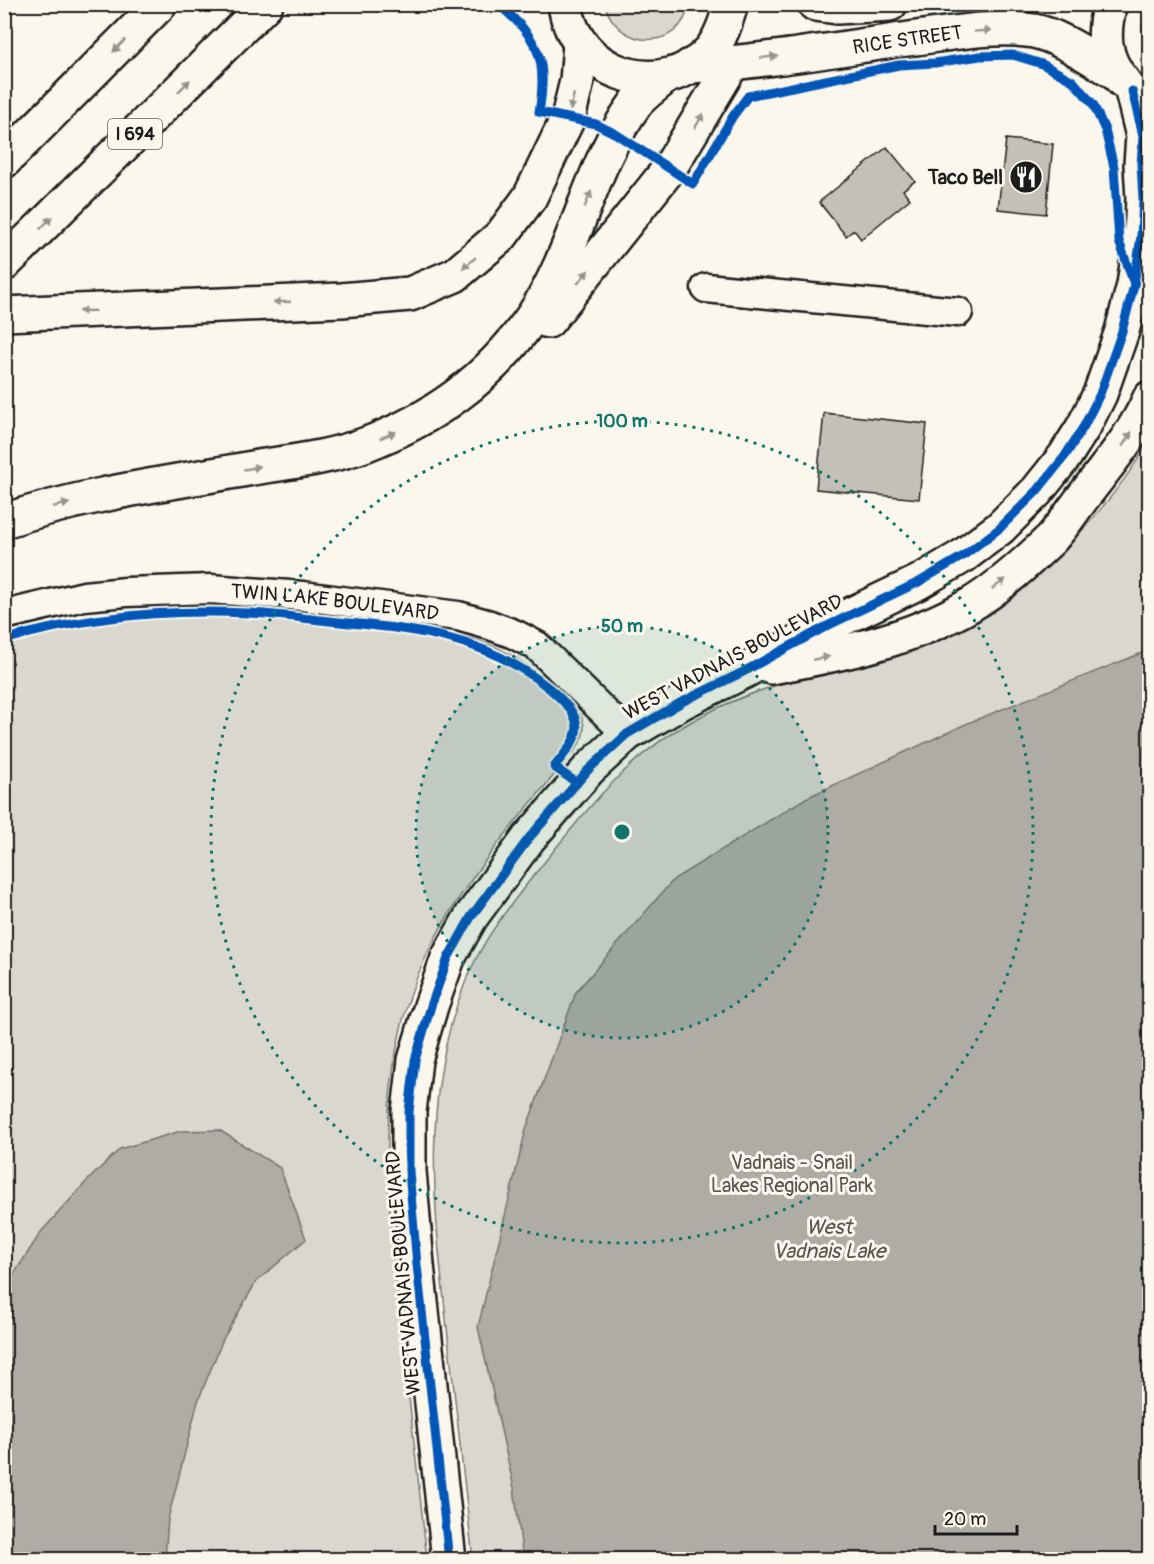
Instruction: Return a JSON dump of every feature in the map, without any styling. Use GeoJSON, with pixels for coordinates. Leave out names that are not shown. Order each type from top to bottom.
{"type":"FeatureCollection","features":[{"type":"Feature","properties":{"kind":"main road"},"geometry":{"type":"LineString","coordinates":[[4,161],[160,4]]}},
{"type":"Feature","properties":{"kind":"main road","name":"I 694"},"geometry":{"type":"LineString","coordinates":[[4,264],[266,4]]}},
{"type":"Feature","properties":{"kind":"main road"},"geometry":{"type":"LineString","coordinates":[[434,413],[464,391],[502,356],[531,318],[564,259],[611,142],[638,101],[710,50],[724,29],[731,4]]}},
{"type":"Feature","properties":{"kind":"main road","name":"RICE STREET"},"geometry":{"type":"LineString","coordinates":[[815,4],[837,7],[890,4]]}},
{"type":"Feature","properties":{"kind":"main road","name":"WEST VADNAIS BOULEVARD"},"geometry":{"type":"LineString","coordinates":[[449,1560],[418,1277],[409,1171],[410,1112],[415,1060],[448,958],[471,918],[529,838],[589,769],[627,734],[682,702],[827,626],[919,582],[963,556],[1000,528],[1037,491],[1065,456],[1100,394],[1122,331],[1136,276],[1143,208],[1141,164],[1143,136],[1132,88],[1106,49],[1104,23],[1110,4]]}},
{"type":"Feature","properties":{"kind":"main road"},"geometry":{"type":"LineString","coordinates":[[4,314],[410,294],[455,275],[501,236],[530,197],[568,118],[577,81],[565,18]]}},
{"type":"Feature","properties":{"kind":"main road","name":"RICE STREET"},"geometry":{"type":"LineString","coordinates":[[565,18],[597,61],[618,73],[642,78],[678,71],[952,34],[1014,29],[1036,32],[1054,38],[1132,88]]}},
{"type":"Feature","properties":{"kind":"main road"},"geometry":{"type":"LineString","coordinates":[[4,521],[35,511],[117,493],[318,457],[361,446],[462,403],[493,381],[538,334],[669,170],[732,64]]}},
{"type":"Feature","properties":{"kind":"main road","name":"WEST VADNAIS BOULEVARD"},"geometry":{"type":"LineString","coordinates":[[743,672],[835,655],[879,644],[924,628],[972,605],[1008,577],[1052,537],[1125,441],[1149,398]]}},
{"type":"Feature","properties":{"kind":"street"},"geometry":{"type":"LineString","coordinates":[[706,288],[958,312]]}},
{"type":"Feature","properties":{"kind":"street","name":"TWIN LAKE BOULEVARD"},"geometry":{"type":"LineString","coordinates":[[4,615],[84,596],[210,589],[303,596],[458,616],[514,634],[537,646],[627,734]]}},
{"type":"Feature","properties":{"kind":"green space"},"geometry":{"type":"Polygon","coordinates":[[[605,4],[689,5],[683,20],[674,31],[662,38],[648,40],[622,31],[612,20],[605,4]]]}},
{"type":"Feature","properties":{"kind":"green space"},"geometry":{"type":"Polygon","coordinates":[[[1149,9],[1150,57],[1144,45],[1142,33],[1149,9]]]}},
{"type":"Feature","properties":{"kind":"green space","name":"West Vadnais Lake"},"geometry":{"type":"Polygon","coordinates":[[[1149,440],[1149,1559],[473,1560],[439,1248],[434,1158],[441,1070],[451,1026],[465,983],[492,931],[515,899],[607,788],[654,746],[711,711],[753,693],[781,684],[836,672],[862,662],[1044,565],[1087,525],[1117,489],[1149,440]]]}},
{"type":"Feature","properties":{"kind":"green space"},"geometry":{"type":"Polygon","coordinates":[[[196,610],[415,629],[467,637],[498,648],[521,661],[580,714],[584,727],[583,736],[576,749],[498,843],[446,920],[431,946],[411,992],[398,1039],[391,1088],[388,1137],[389,1186],[392,1236],[427,1559],[5,1559],[4,634],[99,616],[196,610]]]}},
{"type":"Feature","properties":{"kind":"water","name":"West Vadnais Lake"},"geometry":{"type":"Polygon","coordinates":[[[1149,650],[1149,1559],[523,1559],[514,1488],[478,1327],[526,1129],[576,992],[674,879],[806,798],[968,723],[1149,650]]]}},
{"type":"Feature","properties":{"kind":"water"},"geometry":{"type":"Polygon","coordinates":[[[219,1130],[280,1168],[306,1239],[256,1282],[223,1339],[198,1401],[168,1519],[165,1559],[5,1559],[5,1288],[41,1232],[87,1181],[120,1149],[181,1131],[219,1130]]]}},
{"type":"Feature","properties":{"kind":"building","name":"Taco Bell"},"geometry":{"type":"Polygon","coordinates":[[[1006,139],[1053,144],[1046,214],[998,209],[1006,139]]]}},
{"type":"Feature","properties":{"kind":"building"},"geometry":{"type":"Polygon","coordinates":[[[887,147],[915,181],[903,190],[910,199],[861,239],[854,230],[846,236],[819,202],[887,147]]]}},
{"type":"Feature","properties":{"kind":"building"},"geometry":{"type":"Polygon","coordinates":[[[824,413],[927,424],[919,499],[816,489],[824,413]]]}},
{"type":"Feature","properties":{"kind":"cycle path"},"geometry":{"type":"LineString","coordinates":[[498,4],[523,28],[537,51],[542,78],[539,112],[596,124],[616,134],[693,184],[733,116],[748,96],[899,65],[935,63],[980,56],[1013,55],[1042,64],[1073,81],[1093,104],[1105,130],[1114,167],[1119,241],[1134,284]]}},
{"type":"Feature","properties":{"kind":"cycle path"},"geometry":{"type":"LineString","coordinates":[[449,1560],[409,1171],[409,1112],[415,1060],[448,958],[471,917],[529,838],[589,769],[627,734],[682,702],[827,626],[919,582],[963,556],[1000,528],[1037,491],[1065,456],[1100,394],[1122,331],[1134,285],[1141,236],[1143,136],[1132,91]]}},
{"type":"Feature","properties":{"kind":"cycle path"},"geometry":{"type":"LineString","coordinates":[[4,640],[94,620],[186,612],[267,614],[388,627],[445,637],[499,656],[525,671],[562,700],[570,710],[577,727],[571,745],[554,767],[577,783]]}},
{"type":"Feature","properties":{"kind":"place","name":"Taco Bell"},"geometry":{"type":"Point","coordinates":[1026,177]}},
{"type":"Feature","properties":{"kind":"park label","name":"Vadnais - Snail Lakes Regional Park"},"geometry":{"type":"Point","coordinates":[792,1174]}}]}
